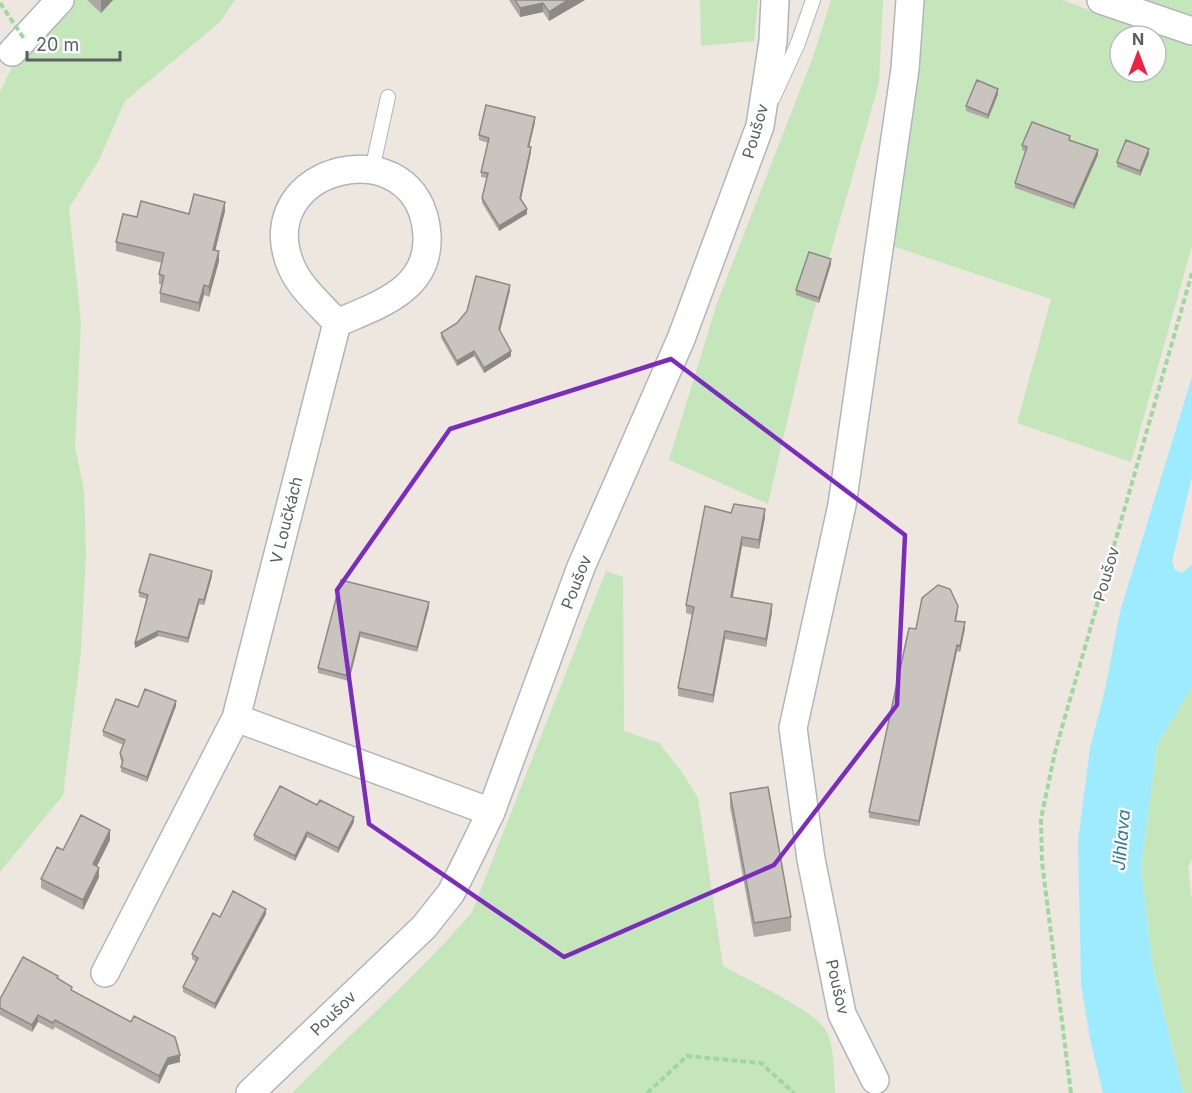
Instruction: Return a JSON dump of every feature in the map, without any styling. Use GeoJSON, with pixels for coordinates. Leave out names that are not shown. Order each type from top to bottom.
{"type":"FeatureCollection","features":[{"type":"Feature","properties":{"kind":"street"},"geometry":{"type":"LineString","coordinates":[[19,46],[60,0]]}},
{"type":"Feature","properties":{"kind":"street","name":"Poušov"},"geometry":{"type":"LineString","coordinates":[[250,1093],[424,927],[451,893],[491,812],[581,567],[681,339],[759,126],[773,41],[775,0]]}},
{"type":"Feature","properties":{"kind":"street","name":"Poušov"},"geometry":{"type":"LineString","coordinates":[[875,1080],[842,1014],[811,859],[793,728],[842,506],[905,69],[910,0]]}},
{"type":"Feature","properties":{"kind":"street"},"geometry":{"type":"LineString","coordinates":[[1101,0],[1192,32]]}},
{"type":"Feature","properties":{"kind":"street"},"geometry":{"type":"LineString","coordinates":[[354,168],[372,170],[387,175],[402,184],[422,211],[427,243],[424,260],[417,276],[393,299],[337,323],[300,282],[291,267],[286,242],[289,217],[296,201],[321,177],[337,170],[354,168]]}},
{"type":"Feature","properties":{"kind":"street","name":"V Loučkách"},"geometry":{"type":"LineString","coordinates":[[105,973],[236,718],[337,323]]}},
{"type":"Feature","properties":{"kind":"street"},"geometry":{"type":"LineString","coordinates":[[236,718],[491,812]]}},
{"type":"Feature","properties":{"kind":"lane"},"geometry":{"type":"LineString","coordinates":[[759,126],[798,43],[813,0]]}},
{"type":"Feature","properties":{"kind":"lane"},"geometry":{"type":"LineString","coordinates":[[372,170],[388,97]]}},
{"type":"Feature","properties":{"kind":"path"},"geometry":{"type":"LineString","coordinates":[[0,3],[19,46]]}},
{"type":"Feature","properties":{"kind":"path","name":"Poušov"},"geometry":{"type":"LineString","coordinates":[[1071,1093],[1042,862],[1041,819],[1055,752],[1192,273]]}},
{"type":"Feature","properties":{"kind":"path"},"geometry":{"type":"LineString","coordinates":[[647,1093],[687,1056],[760,1063],[794,1093]]}},
{"type":"Feature","properties":{"kind":"highlighted area"},"geometry":{"type":"Polygon","coordinates":[[[671,359],[905,535],[897,705],[774,865],[564,957],[369,824],[337,590],[450,429],[671,359]]]}},
{"type":"Feature","properties":{"kind":"green space"},"geometry":{"type":"Polygon","coordinates":[[[65,0],[235,0],[219,23],[125,101],[99,160],[69,208],[81,322],[75,447],[84,490],[86,555],[81,652],[63,795],[0,872],[0,92],[25,40],[65,0]]]}},
{"type":"Feature","properties":{"kind":"green space"},"geometry":{"type":"Polygon","coordinates":[[[700,0],[758,0],[754,41],[701,46],[700,0]]]}},
{"type":"Feature","properties":{"kind":"green space"},"geometry":{"type":"Polygon","coordinates":[[[831,0],[883,0],[879,83],[808,332],[768,504],[669,460],[717,303],[813,57],[831,0]]]}},
{"type":"Feature","properties":{"kind":"green space"},"geometry":{"type":"Polygon","coordinates":[[[921,0],[1062,0],[1128,24],[1108,24],[1108,84],[1168,84],[1168,38],[1192,47],[1192,246],[1131,462],[1017,423],[1051,299],[890,245],[921,0]]]}},
{"type":"Feature","properties":{"kind":"green space"},"geometry":{"type":"Polygon","coordinates":[[[1139,0],[1192,0],[1192,19],[1139,0]]]}},
{"type":"Feature","properties":{"kind":"green space"},"geometry":{"type":"Polygon","coordinates":[[[606,571],[623,577],[624,731],[659,743],[684,775],[698,798],[723,966],[762,986],[818,1021],[825,1029],[831,1043],[835,1093],[292,1093],[429,959],[472,912],[606,571]]]}},
{"type":"Feature","properties":{"kind":"green space"},"geometry":{"type":"Polygon","coordinates":[[[1192,687],[1192,859],[1188,868],[1192,902],[1192,1093],[1183,1093],[1153,968],[1141,868],[1157,745],[1192,687]]]}},
{"type":"Feature","properties":{"kind":"water","name":"Jihlava"},"geometry":{"type":"Polygon","coordinates":[[[1192,377],[1192,476],[1172,562],[1175,570],[1182,573],[1192,565],[1192,687],[1157,745],[1141,868],[1153,968],[1183,1093],[1103,1093],[1090,1039],[1081,983],[1078,841],[1090,748],[1105,690],[1120,612],[1192,377]]]}},
{"type":"Feature","properties":{"kind":"building"},"geometry":{"type":"Polygon","coordinates":[[[515,0],[568,0],[549,12],[543,3],[520,8],[515,0]]]}},
{"type":"Feature","properties":{"kind":"building"},"geometry":{"type":"Polygon","coordinates":[[[977,80],[998,89],[988,115],[966,106],[977,80]]]}},
{"type":"Feature","properties":{"kind":"building"},"geometry":{"type":"Polygon","coordinates":[[[486,105],[535,117],[520,198],[527,209],[499,226],[482,198],[488,173],[481,172],[489,138],[479,135],[486,105]]]}},
{"type":"Feature","properties":{"kind":"building"},"geometry":{"type":"Polygon","coordinates":[[[1032,122],[1070,136],[1069,140],[1098,150],[1074,204],[1015,183],[1027,147],[1022,145],[1032,122]]]}},
{"type":"Feature","properties":{"kind":"building"},"geometry":{"type":"Polygon","coordinates":[[[1126,140],[1149,149],[1140,171],[1117,162],[1126,140]]]}},
{"type":"Feature","properties":{"kind":"building"},"geometry":{"type":"Polygon","coordinates":[[[194,194],[225,202],[213,250],[219,251],[209,287],[204,285],[199,303],[160,293],[164,276],[159,274],[164,253],[116,242],[123,214],[137,217],[141,201],[189,214],[194,194]]]}},
{"type":"Feature","properties":{"kind":"building"},"geometry":{"type":"Polygon","coordinates":[[[809,252],[831,259],[819,298],[796,290],[809,252]]]}},
{"type":"Feature","properties":{"kind":"building"},"geometry":{"type":"Polygon","coordinates":[[[476,276],[510,285],[499,329],[511,351],[484,368],[474,351],[457,361],[441,333],[457,323],[467,311],[476,276]]]}},
{"type":"Feature","properties":{"kind":"building"},"geometry":{"type":"Polygon","coordinates":[[[734,504],[765,509],[759,540],[742,537],[731,597],[772,604],[766,639],[725,631],[713,695],[678,688],[694,607],[686,605],[705,506],[731,513],[734,504]]]}},
{"type":"Feature","properties":{"kind":"building"},"geometry":{"type":"Polygon","coordinates":[[[150,554],[212,571],[204,600],[199,599],[188,638],[158,631],[135,643],[148,595],[139,592],[150,554]]]}},
{"type":"Feature","properties":{"kind":"building"},"geometry":{"type":"Polygon","coordinates":[[[341,580],[429,602],[417,647],[360,632],[349,676],[318,668],[341,580]]]}},
{"type":"Feature","properties":{"kind":"building"},"geometry":{"type":"Polygon","coordinates":[[[938,585],[950,589],[958,606],[955,621],[965,622],[960,646],[957,645],[919,821],[869,812],[909,628],[916,629],[922,598],[938,585]]]}},
{"type":"Feature","properties":{"kind":"building"},"geometry":{"type":"Polygon","coordinates":[[[145,689],[176,701],[147,777],[121,767],[123,760],[120,753],[125,740],[103,731],[116,699],[138,707],[145,689]]]}},
{"type":"Feature","properties":{"kind":"building"},"geometry":{"type":"Polygon","coordinates":[[[280,786],[317,805],[320,800],[354,817],[338,848],[307,832],[295,856],[254,835],[280,786]]]}},
{"type":"Feature","properties":{"kind":"building"},"geometry":{"type":"Polygon","coordinates":[[[768,787],[791,917],[754,923],[730,793],[768,787]]]}},
{"type":"Feature","properties":{"kind":"building"},"geometry":{"type":"Polygon","coordinates":[[[81,815],[110,830],[93,864],[99,868],[83,900],[41,879],[57,847],[63,850],[81,815]]]}},
{"type":"Feature","properties":{"kind":"building"},"geometry":{"type":"Polygon","coordinates":[[[233,891],[266,909],[215,1004],[183,987],[198,958],[192,954],[213,913],[220,917],[233,891]]]}},
{"type":"Feature","properties":{"kind":"building"},"geometry":{"type":"Polygon","coordinates":[[[23,957],[58,976],[57,978],[72,987],[71,990],[131,1022],[134,1016],[175,1037],[180,1055],[168,1058],[159,1076],[55,1020],[53,1023],[38,1015],[32,1025],[0,1008],[0,999],[23,957]]]}}]}
